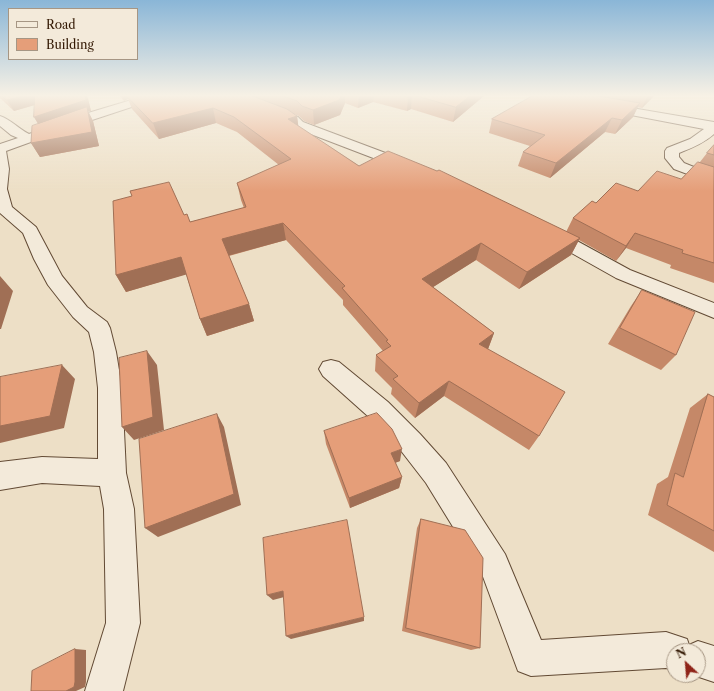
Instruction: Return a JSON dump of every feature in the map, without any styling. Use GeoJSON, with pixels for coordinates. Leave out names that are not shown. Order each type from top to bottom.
{"type":"FeatureCollection","features":[{"type":"Feature","properties":{"kind":"street"},"geometry":{"type":"LineString","coordinates":[[9,127],[15,132],[30,139]]}},
{"type":"Feature","properties":{"kind":"street"},"geometry":{"type":"LineString","coordinates":[[0,149],[61,127]]}},
{"type":"Feature","properties":{"kind":"street"},"geometry":{"type":"LineString","coordinates":[[305,127],[418,170]]}},
{"type":"Feature","properties":{"kind":"street"},"geometry":{"type":"LineString","coordinates":[[714,127],[709,133],[693,143],[672,151],[672,158],[679,166],[714,180]]}},
{"type":"Feature","properties":{"kind":"street"},"geometry":{"type":"LineString","coordinates":[[0,153],[2,170],[0,189],[5,209],[30,230],[43,259],[55,280],[80,312],[99,328],[105,352],[110,388],[112,473],[119,510],[123,623],[104,691]]}},
{"type":"Feature","properties":{"kind":"street"},"geometry":{"type":"LineString","coordinates":[[538,226],[622,274],[714,311]]}},
{"type":"Feature","properties":{"kind":"street"},"geometry":{"type":"LineString","coordinates":[[331,369],[379,410],[411,443],[436,473],[494,565],[530,658],[666,650]]}},
{"type":"Feature","properties":{"kind":"street"},"geometry":{"type":"LineString","coordinates":[[0,476],[42,470],[112,473]]}},
{"type":"Feature","properties":{"kind":"building"},"geometry":{"type":"Polygon","coordinates":[[[32,127],[91,127],[92,132],[31,143],[32,127]]]}},
{"type":"Feature","properties":{"kind":"building"},"geometry":{"type":"Polygon","coordinates":[[[248,127],[300,127],[359,166],[388,151],[437,171],[439,170],[580,238],[527,272],[481,243],[422,279],[494,333],[479,344],[565,392],[539,436],[449,381],[419,403],[393,379],[398,376],[376,355],[391,346],[386,341],[388,340],[342,288],[345,286],[283,223],[222,239],[249,304],[200,319],[181,257],[116,275],[113,201],[132,196],[130,191],[169,182],[184,215],[187,214],[190,222],[246,207],[237,183],[291,159],[248,127]]]}},
{"type":"Feature","properties":{"kind":"building"},"geometry":{"type":"Polygon","coordinates":[[[519,127],[600,127],[556,163],[523,152],[545,135],[519,127]]]}},
{"type":"Feature","properties":{"kind":"building"},"geometry":{"type":"Polygon","coordinates":[[[714,145],[714,155],[707,153],[714,145]]]}},
{"type":"Feature","properties":{"kind":"building"},"geometry":{"type":"Polygon","coordinates":[[[698,162],[714,167],[714,263],[682,253],[683,250],[635,233],[626,246],[573,218],[592,201],[596,203],[616,183],[638,191],[657,171],[681,179],[698,162]]]}},
{"type":"Feature","properties":{"kind":"building"},"geometry":{"type":"Polygon","coordinates":[[[642,290],[695,312],[676,355],[620,328],[642,290]]]}},
{"type":"Feature","properties":{"kind":"building"},"geometry":{"type":"Polygon","coordinates":[[[147,351],[153,417],[122,427],[119,358],[147,351]]]}},
{"type":"Feature","properties":{"kind":"building"},"geometry":{"type":"Polygon","coordinates":[[[62,365],[50,416],[0,426],[0,377],[62,365]]]}},
{"type":"Feature","properties":{"kind":"building"},"geometry":{"type":"Polygon","coordinates":[[[708,394],[714,397],[714,531],[667,505],[675,473],[683,477],[708,394]]]}},
{"type":"Feature","properties":{"kind":"building"},"geometry":{"type":"Polygon","coordinates":[[[377,413],[392,429],[402,449],[391,453],[402,477],[349,498],[324,431],[377,413]]]}},
{"type":"Feature","properties":{"kind":"building"},"geometry":{"type":"Polygon","coordinates":[[[217,414],[234,494],[145,528],[139,439],[217,414]]]}},
{"type":"Feature","properties":{"kind":"building"},"geometry":{"type":"Polygon","coordinates":[[[421,519],[465,530],[483,558],[480,648],[406,628],[421,519]]]}},
{"type":"Feature","properties":{"kind":"building"},"geometry":{"type":"Polygon","coordinates":[[[347,520],[364,617],[286,636],[283,591],[267,595],[263,538],[347,520]]]}},
{"type":"Feature","properties":{"kind":"building"},"geometry":{"type":"Polygon","coordinates":[[[75,649],[74,687],[66,691],[31,691],[32,671],[75,649]]]}}]}
